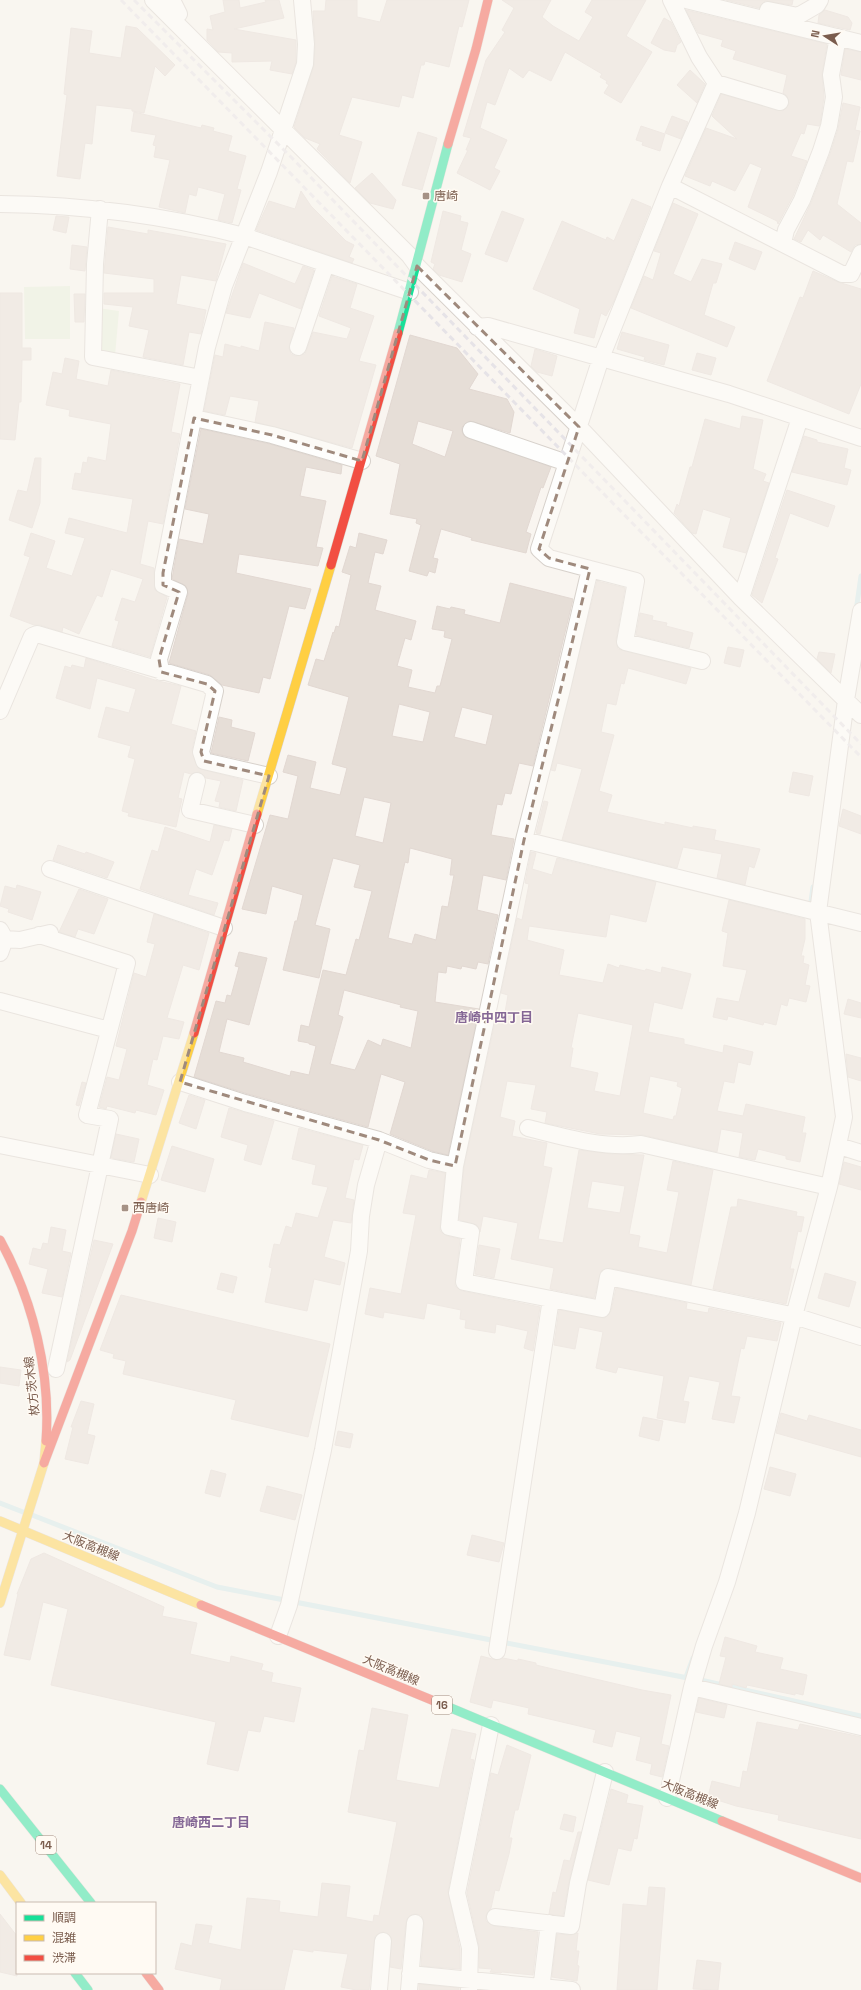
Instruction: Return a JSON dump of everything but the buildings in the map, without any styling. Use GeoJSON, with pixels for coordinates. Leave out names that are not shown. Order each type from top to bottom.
{"type":"FeatureCollection","features":[{"type":"Feature","properties":{"kind":"main road"},"geometry":{"type":"LineString","coordinates":[[44,1463],[76,1375],[132,1231],[180,1082],[362,461],[410,292],[440,170],[476,49],[488,0]]}},
{"type":"Feature","properties":{"kind":"main road","name":"枚方茨木線"},"geometry":{"type":"LineString","coordinates":[[0,1240],[6,1251],[26,1301],[41,1351],[49,1368],[48,1413],[44,1463],[0,1603]]}},
{"type":"Feature","properties":{"kind":"main road","name":"大阪高槻線"},"geometry":{"type":"LineString","coordinates":[[0,1521],[861,1878]]}},
{"type":"Feature","properties":{"kind":"main road","name":"14"},"geometry":{"type":"LineString","coordinates":[[0,1789],[90,1902]]}},
{"type":"Feature","properties":{"kind":"main road"},"geometry":{"type":"LineString","coordinates":[[0,1875],[20,1902]]}},
{"type":"Feature","properties":{"kind":"main road"},"geometry":{"type":"LineString","coordinates":[[76,1974],[88,1990]]}},
{"type":"Feature","properties":{"kind":"main road"},"geometry":{"type":"LineString","coordinates":[[147,1974],[159,1990]]}},
{"type":"Feature","properties":{"kind":"street"},"geometry":{"type":"LineString","coordinates":[[153,0],[409,255],[417,266],[477,328],[578,427],[741,598],[861,715]]}},
{"type":"Feature","properties":{"kind":"street"},"geometry":{"type":"LineString","coordinates":[[172,0],[179,14]]}},
{"type":"Feature","properties":{"kind":"street"},"geometry":{"type":"LineString","coordinates":[[161,672],[159,659],[179,592],[163,585],[163,573],[207,347],[224,286],[284,131],[305,64],[306,44],[302,0]]}},
{"type":"Feature","properties":{"kind":"street"},"geometry":{"type":"LineString","coordinates":[[671,0],[698,57],[716,83],[780,102]]}},
{"type":"Feature","properties":{"kind":"street"},"geometry":{"type":"LineString","coordinates":[[686,0],[861,43]]}},
{"type":"Feature","properties":{"kind":"street"},"geometry":{"type":"LineString","coordinates":[[731,11],[765,9],[798,16],[817,5],[820,0]]}},
{"type":"Feature","properties":{"kind":"street"},"geometry":{"type":"LineString","coordinates":[[783,243],[786,230],[809,182],[829,126],[834,97],[831,75],[838,37]]}},
{"type":"Feature","properties":{"kind":"street"},"geometry":{"type":"LineString","coordinates":[[702,661],[625,642],[636,581],[549,558],[539,549],[601,358],[670,186],[716,83]]}},
{"type":"Feature","properties":{"kind":"street"},"geometry":{"type":"LineString","coordinates":[[670,186],[842,274],[851,274],[861,253]]}},
{"type":"Feature","properties":{"kind":"street"},"geometry":{"type":"LineString","coordinates":[[0,204],[122,211],[218,230],[244,236],[410,292]]}},
{"type":"Feature","properties":{"kind":"street"},"geometry":{"type":"LineString","coordinates":[[100,209],[95,264],[93,358],[201,378]]}},
{"type":"Feature","properties":{"kind":"street"},"geometry":{"type":"LineString","coordinates":[[298,347],[326,264]]}},
{"type":"Feature","properties":{"kind":"street"},"geometry":{"type":"LineString","coordinates":[[477,328],[488,326],[729,394],[861,438]]}},
{"type":"Feature","properties":{"kind":"street"},"geometry":{"type":"LineString","coordinates":[[194,418],[272,435],[362,461]]}},
{"type":"Feature","properties":{"kind":"street"},"geometry":{"type":"LineString","coordinates":[[741,598],[800,418]]}},
{"type":"Feature","properties":{"kind":"street"},"geometry":{"type":"LineString","coordinates":[[471,430],[567,463]]}},
{"type":"Feature","properties":{"kind":"street"},"geometry":{"type":"LineString","coordinates":[[590,570],[524,840],[455,1166],[449,1227],[470,1232],[464,1282],[602,1309],[608,1277],[794,1316],[861,1337]]}},
{"type":"Feature","properties":{"kind":"street"},"geometry":{"type":"LineString","coordinates":[[667,1798],[692,1687],[704,1646],[727,1582],[747,1513],[794,1316],[829,1187],[844,1117],[818,912],[846,700],[861,611]]}},
{"type":"Feature","properties":{"kind":"street"},"geometry":{"type":"LineString","coordinates":[[0,711],[32,636],[37,634],[161,672],[207,684],[216,691],[202,752],[204,761],[269,776]]}},
{"type":"Feature","properties":{"kind":"street"},"geometry":{"type":"LineString","coordinates":[[197,781],[190,810],[255,824]]}},
{"type":"Feature","properties":{"kind":"street"},"geometry":{"type":"LineString","coordinates":[[524,840],[861,923]]}},
{"type":"Feature","properties":{"kind":"street"},"geometry":{"type":"LineString","coordinates":[[50,869],[224,928]]}},
{"type":"Feature","properties":{"kind":"street"},"geometry":{"type":"LineString","coordinates":[[2,941],[20,940],[59,931]]}},
{"type":"Feature","properties":{"kind":"street"},"geometry":{"type":"LineString","coordinates":[[39,935],[127,963],[87,1115],[110,1120],[49,1368],[76,1375]]}},
{"type":"Feature","properties":{"kind":"street"},"geometry":{"type":"LineString","coordinates":[[0,1001],[109,1030]]}},
{"type":"Feature","properties":{"kind":"street"},"geometry":{"type":"LineString","coordinates":[[180,1082],[245,1103],[379,1140],[429,1160],[455,1166]]}},
{"type":"Feature","properties":{"kind":"street"},"geometry":{"type":"LineString","coordinates":[[528,1128],[575,1140],[629,1146],[641,1144],[829,1187]]}},
{"type":"Feature","properties":{"kind":"street"},"geometry":{"type":"LineString","coordinates":[[278,1636],[290,1605],[322,1457],[357,1267],[366,1185],[379,1140]]}},
{"type":"Feature","properties":{"kind":"street"},"geometry":{"type":"LineString","coordinates":[[0,1145],[150,1175]]}},
{"type":"Feature","properties":{"kind":"street"},"geometry":{"type":"LineString","coordinates":[[839,1146],[861,1153]]}},
{"type":"Feature","properties":{"kind":"street"},"geometry":{"type":"LineString","coordinates":[[497,1651],[551,1299]]}},
{"type":"Feature","properties":{"kind":"street"},"geometry":{"type":"LineString","coordinates":[[692,1687],[861,1727]]}},
{"type":"Feature","properties":{"kind":"street"},"geometry":{"type":"LineString","coordinates":[[469,1985],[470,1948],[456,1893],[491,1725]]}},
{"type":"Feature","properties":{"kind":"street"},"geometry":{"type":"LineString","coordinates":[[495,1917],[571,1926],[578,1883],[605,1772]]}},
{"type":"Feature","properties":{"kind":"street"},"geometry":{"type":"LineString","coordinates":[[409,1990],[415,1923]]}},
{"type":"Feature","properties":{"kind":"street"},"geometry":{"type":"LineString","coordinates":[[542,1988],[549,1923]]}},
{"type":"Feature","properties":{"kind":"street"},"geometry":{"type":"LineString","coordinates":[[379,1990],[383,1941]]}},
{"type":"Feature","properties":{"kind":"street"},"geometry":{"type":"LineString","coordinates":[[410,1974],[469,1985],[572,1990]]}},
{"type":"Feature","properties":{"kind":"highlighted area"},"geometry":{"type":"Polygon","coordinates":[[[417,266],[579,427],[539,549],[549,558],[590,569],[524,840],[455,1166],[429,1160],[379,1140],[180,1082],[269,776],[204,761],[201,752],[215,691],[207,684],[161,672],[159,659],[179,592],[163,585],[163,573],[194,418],[272,435],[362,461],[417,266]]]}},
{"type":"Feature","properties":{"kind":"green space"},"geometry":{"type":"Polygon","coordinates":[[[70,286],[70,339],[25,339],[24,287],[70,286]]]}},
{"type":"Feature","properties":{"kind":"green space"},"geometry":{"type":"Polygon","coordinates":[[[98,308],[119,311],[115,356],[97,353],[98,308]]]}},
{"type":"Feature","properties":{"kind":"waterway"},"geometry":{"type":"LineString","coordinates":[[856,611],[861,576]]}},
{"type":"Feature","properties":{"kind":"waterway"},"geometry":{"type":"LineString","coordinates":[[810,909],[813,887]]}},
{"type":"Feature","properties":{"kind":"waterway"},"geometry":{"type":"LineString","coordinates":[[0,1503],[23,1512]]}},
{"type":"Feature","properties":{"kind":"waterway"},"geometry":{"type":"LineString","coordinates":[[32,1515],[217,1587],[688,1678]]}},
{"type":"Feature","properties":{"kind":"waterway"},"geometry":{"type":"LineString","coordinates":[[686,1677],[693,1658]]}},
{"type":"Feature","properties":{"kind":"waterway"},"geometry":{"type":"LineString","coordinates":[[696,1679],[861,1716]]}},
{"type":"Feature","properties":{"kind":"railway"},"geometry":{"type":"LineString","coordinates":[[121,0],[861,757]]}},
{"type":"Feature","properties":{"kind":"railway"},"geometry":{"type":"LineString","coordinates":[[134,0],[292,158],[861,744]]}},
{"type":"Feature","properties":{"kind":"traffic: fast"},"geometry":{"type":"LineString","coordinates":[[398,333],[448,144]]}},
{"type":"Feature","properties":{"kind":"traffic: fast"},"geometry":{"type":"LineString","coordinates":[[439,1703],[722,1821]]}},
{"type":"Feature","properties":{"kind":"traffic: fast"},"geometry":{"type":"LineString","coordinates":[[0,1789],[90,1902]]}},
{"type":"Feature","properties":{"kind":"traffic: fast"},"geometry":{"type":"LineString","coordinates":[[76,1974],[88,1990]]}},
{"type":"Feature","properties":{"kind":"traffic: slow"},"geometry":{"type":"LineString","coordinates":[[257,814],[331,565]]}},
{"type":"Feature","properties":{"kind":"traffic: slow"},"geometry":{"type":"LineString","coordinates":[[141,1202],[194,1033]]}},
{"type":"Feature","properties":{"kind":"traffic: slow"},"geometry":{"type":"LineString","coordinates":[[0,1603],[44,1463],[46,1441]]}},
{"type":"Feature","properties":{"kind":"traffic: slow"},"geometry":{"type":"LineString","coordinates":[[0,1521],[201,1605]]}},
{"type":"Feature","properties":{"kind":"traffic: slow"},"geometry":{"type":"LineString","coordinates":[[0,1875],[20,1902]]}},
{"type":"Feature","properties":{"kind":"traffic: jam"},"geometry":{"type":"LineString","coordinates":[[448,144],[476,49],[488,0]]}},
{"type":"Feature","properties":{"kind":"traffic: jam"},"geometry":{"type":"LineString","coordinates":[[331,565],[398,333]]}},
{"type":"Feature","properties":{"kind":"traffic: jam"},"geometry":{"type":"LineString","coordinates":[[194,1033],[257,814]]}},
{"type":"Feature","properties":{"kind":"traffic: jam"},"geometry":{"type":"LineString","coordinates":[[44,1463],[132,1231],[141,1202]]}},
{"type":"Feature","properties":{"kind":"traffic: jam"},"geometry":{"type":"LineString","coordinates":[[0,1240],[22,1287],[37,1338],[46,1389],[46,1441]]}},
{"type":"Feature","properties":{"kind":"traffic: jam"},"geometry":{"type":"LineString","coordinates":[[201,1605],[439,1703]]}},
{"type":"Feature","properties":{"kind":"traffic: jam"},"geometry":{"type":"LineString","coordinates":[[722,1821],[861,1878]]}},
{"type":"Feature","properties":{"kind":"traffic: jam"},"geometry":{"type":"LineString","coordinates":[[147,1974],[159,1990]]}},
{"type":"Feature","properties":{"kind":"place","name":"唐崎"},"geometry":{"type":"Point","coordinates":[426,196]}},
{"type":"Feature","properties":{"kind":"place","name":"西唐崎"},"geometry":{"type":"Point","coordinates":[125,1208]}},
{"type":"Feature","properties":{"kind":"district","name":"唐崎中四丁目"},"geometry":{"type":"Point","coordinates":[494,1017]}},
{"type":"Feature","properties":{"kind":"district","name":"唐崎西二丁目"},"geometry":{"type":"Point","coordinates":[211,1822]}}]}
